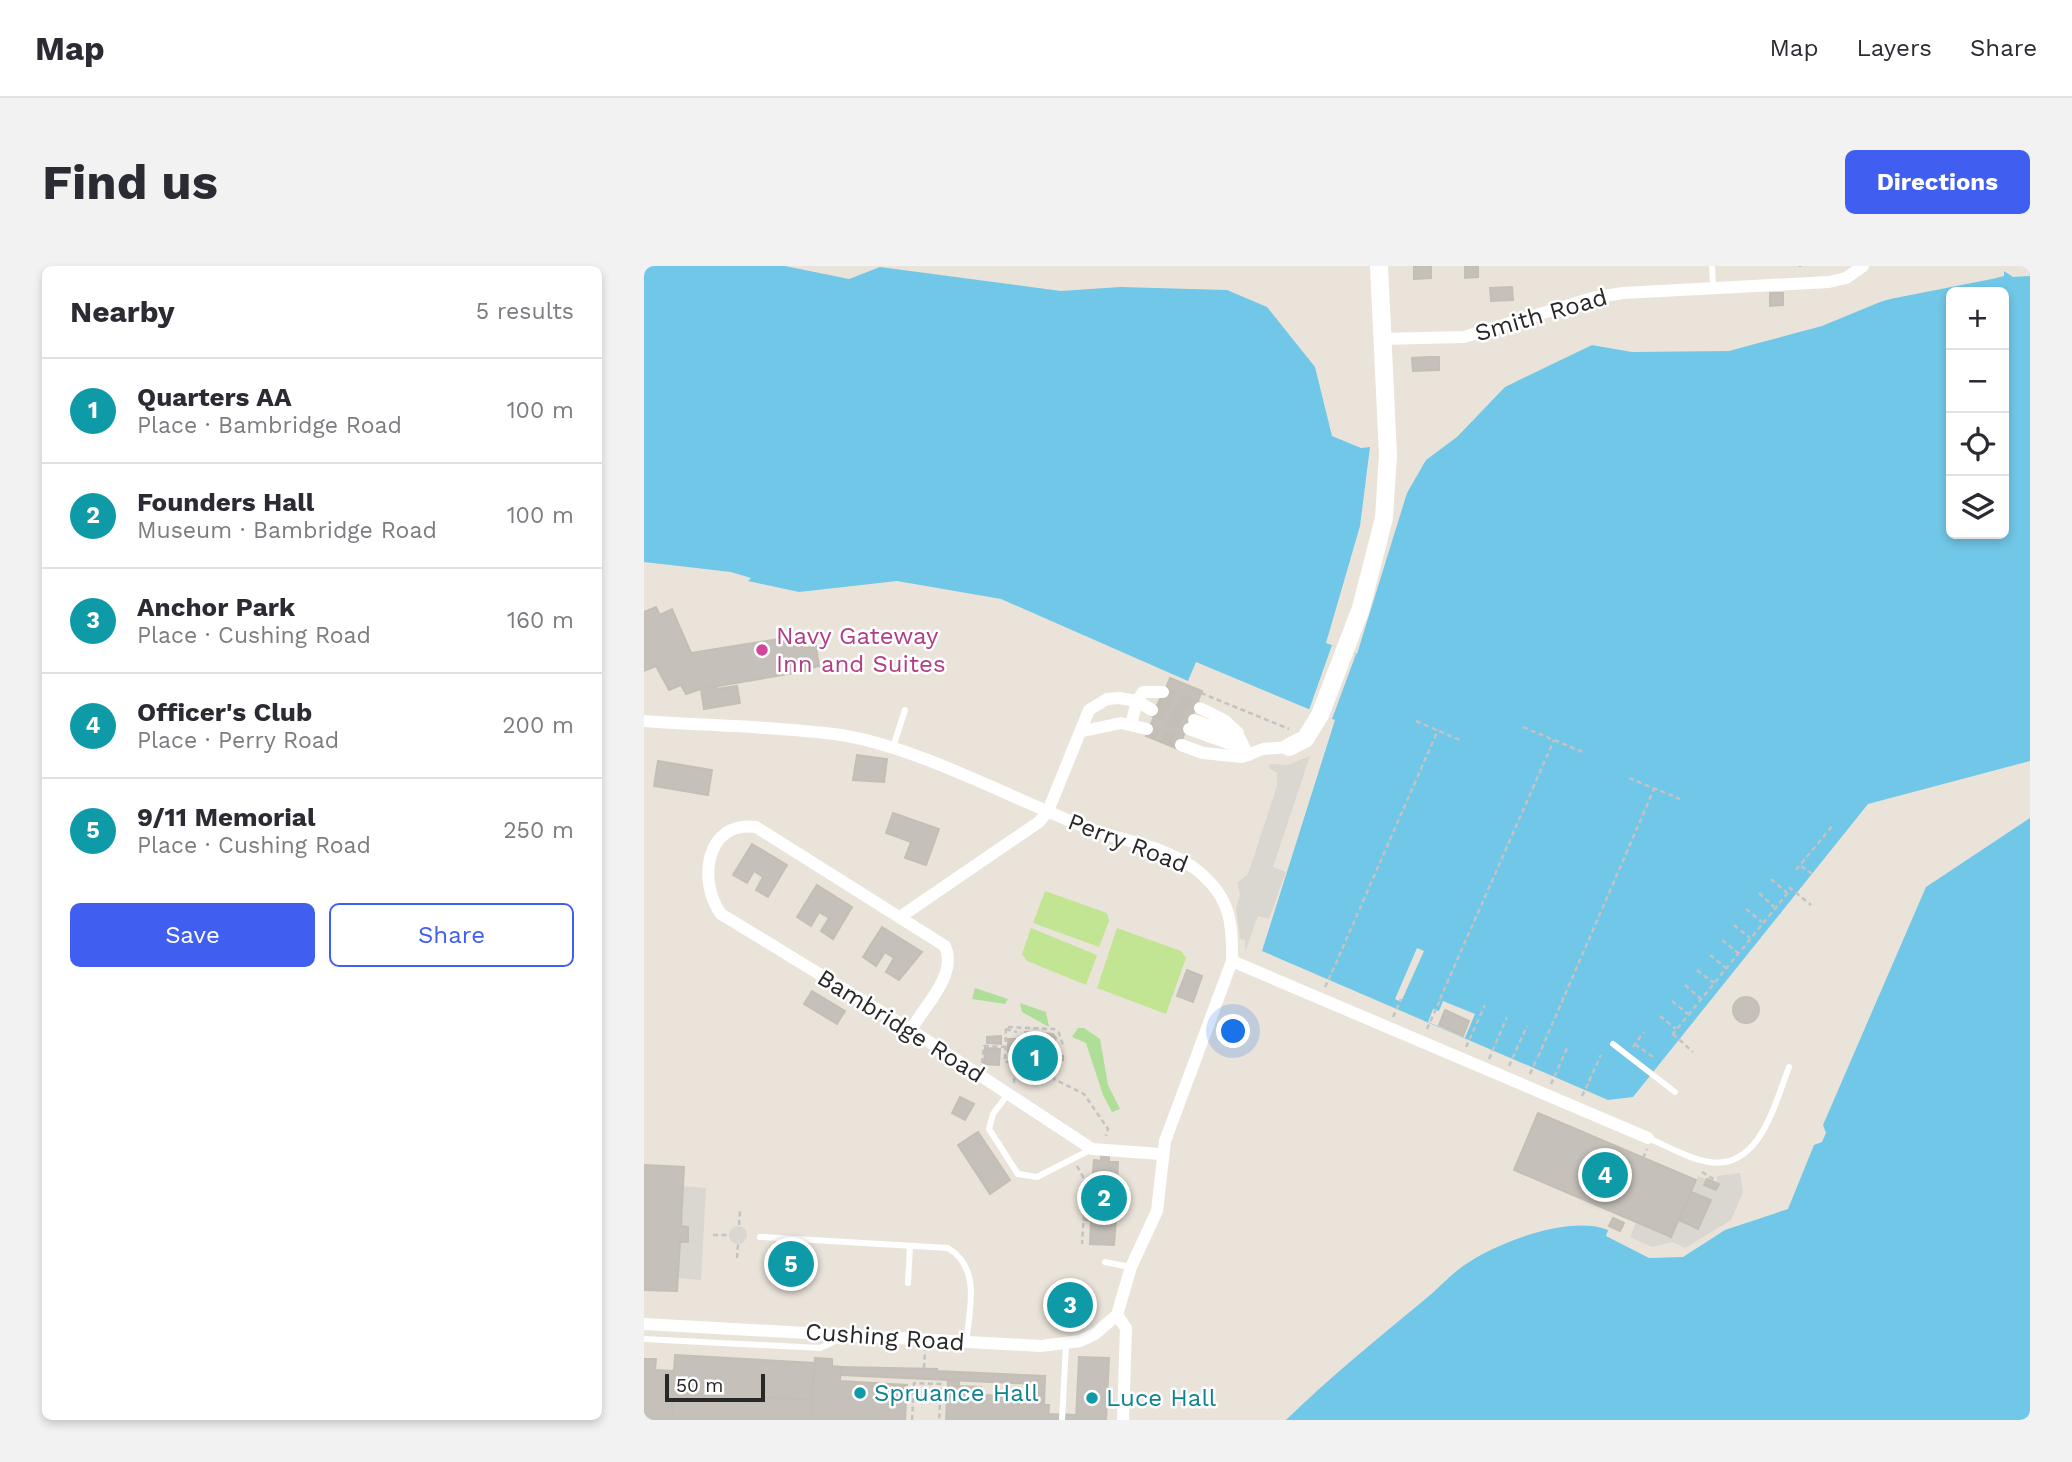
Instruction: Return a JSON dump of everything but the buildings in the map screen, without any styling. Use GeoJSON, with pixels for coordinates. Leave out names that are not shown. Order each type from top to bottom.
{"type":"FeatureCollection","features":[{"type":"Feature","properties":{"kind":"street"},"geometry":{"type":"LineString","coordinates":[[1195,722],[1244,747],[1263,749],[1289,747],[1305,739],[1320,715],[1374,568],[1387,494],[1379,266]]}},
{"type":"Feature","properties":{"kind":"street","name":"Smith Road"},"geometry":{"type":"LineString","coordinates":[[1381,339],[1464,337],[1592,298],[1713,286],[1829,282],[1846,278],[1863,266]]}},
{"type":"Feature","properties":{"kind":"street"},"geometry":{"type":"LineString","coordinates":[[911,1030],[948,971],[950,957],[945,946],[900,917],[1039,822],[1048,811],[1083,731],[1084,718],[1098,704],[1119,698],[1137,701],[1157,702],[1143,692],[1137,701],[1131,725]]}},
{"type":"Feature","properties":{"kind":"street"},"geometry":{"type":"LineString","coordinates":[[1195,722],[1224,720],[1237,732],[1244,747]]}},
{"type":"Feature","properties":{"kind":"street","name":"Perry Road"},"geometry":{"type":"LineString","coordinates":[[644,721],[842,736],[892,749],[1048,811],[1165,853],[1199,871],[1229,909],[1232,961]]}},
{"type":"Feature","properties":{"kind":"street"},"geometry":{"type":"LineString","coordinates":[[1195,722],[1187,747],[1220,755],[1244,747]]}},
{"type":"Feature","properties":{"kind":"street"},"geometry":{"type":"LineString","coordinates":[[1083,731],[1090,732],[1109,725],[1131,725],[1147,729]]}},
{"type":"Feature","properties":{"kind":"street","name":"Bambridge Road"},"geometry":{"type":"LineString","coordinates":[[900,917],[756,827],[743,825],[715,841],[708,861],[709,891],[721,914],[1096,1144],[1161,1153]]}},
{"type":"Feature","properties":{"kind":"street"},"geometry":{"type":"LineString","coordinates":[[1123,1420],[1126,1328],[1117,1315],[1131,1267],[1157,1211],[1161,1153],[1232,961],[1648,1143]]}},
{"type":"Feature","properties":{"kind":"street","name":"Cushing Road"},"geometry":{"type":"LineString","coordinates":[[644,1324],[1041,1346],[1066,1344],[1095,1334],[1117,1315]]}},
{"type":"Feature","properties":{"kind":"lane"},"geometry":{"type":"LineString","coordinates":[[1712,266],[1713,286]]}},
{"type":"Feature","properties":{"kind":"lane"},"geometry":{"type":"LineString","coordinates":[[892,749],[905,710]]}},
{"type":"Feature","properties":{"kind":"lane"},"geometry":{"type":"LineString","coordinates":[[1613,1044],[1675,1092]]}},
{"type":"Feature","properties":{"kind":"lane"},"geometry":{"type":"LineString","coordinates":[[1648,1143],[1709,1162],[1731,1160],[1760,1140],[1789,1067]]}},
{"type":"Feature","properties":{"kind":"lane"},"geometry":{"type":"LineString","coordinates":[[1007,1089],[993,1114],[989,1129],[1018,1174],[1037,1177],[1096,1144]]}},
{"type":"Feature","properties":{"kind":"lane"},"geometry":{"type":"LineString","coordinates":[[760,1237],[948,1248],[961,1256],[968,1266],[971,1288],[965,1342]]}},
{"type":"Feature","properties":{"kind":"lane"},"geometry":{"type":"LineString","coordinates":[[908,1283],[910,1246]]}},
{"type":"Feature","properties":{"kind":"lane"},"geometry":{"type":"LineString","coordinates":[[1105,1262],[1131,1267]]}},
{"type":"Feature","properties":{"kind":"lane"},"geometry":{"type":"LineString","coordinates":[[644,1339],[820,1348],[851,1334]]}},
{"type":"Feature","properties":{"kind":"lane"},"geometry":{"type":"LineString","coordinates":[[1062,1420],[1066,1344]]}},
{"type":"Feature","properties":{"kind":"path"},"geometry":{"type":"LineString","coordinates":[[1201,693],[1285,727]]}},
{"type":"Feature","properties":{"kind":"path"},"geometry":{"type":"LineString","coordinates":[[1416,721],[1462,741]]}},
{"type":"Feature","properties":{"kind":"path"},"geometry":{"type":"LineString","coordinates":[[1523,727],[1585,753]]}},
{"type":"Feature","properties":{"kind":"path"},"geometry":{"type":"LineString","coordinates":[[1323,991],[1438,730]]}},
{"type":"Feature","properties":{"kind":"path"},"geometry":{"type":"LineString","coordinates":[[1429,1025],[1555,740]]}},
{"type":"Feature","properties":{"kind":"path"},"geometry":{"type":"LineString","coordinates":[[1629,778],[1680,799]]}},
{"type":"Feature","properties":{"kind":"path"},"geometry":{"type":"LineString","coordinates":[[1533,1068],[1654,789]]}},
{"type":"Feature","properties":{"kind":"path"},"geometry":{"type":"LineString","coordinates":[[1796,870],[1833,825]]}},
{"type":"Feature","properties":{"kind":"path"},"geometry":{"type":"LineString","coordinates":[[1800,865],[1815,876]]}},
{"type":"Feature","properties":{"kind":"path"},"geometry":{"type":"LineString","coordinates":[[1770,879],[1787,893]]}},
{"type":"Feature","properties":{"kind":"path"},"geometry":{"type":"LineString","coordinates":[[1693,1052],[1672,1035],[1688,1014],[1790,888],[1811,905]]}},
{"type":"Feature","properties":{"kind":"path"},"geometry":{"type":"LineString","coordinates":[[1759,893],[1774,907]]}},
{"type":"Feature","properties":{"kind":"path"},"geometry":{"type":"LineString","coordinates":[[1746,909],[1762,922]]}},
{"type":"Feature","properties":{"kind":"path"},"geometry":{"type":"LineString","coordinates":[[1734,925],[1750,938]]}},
{"type":"Feature","properties":{"kind":"path"},"geometry":{"type":"LineString","coordinates":[[1722,940],[1738,953]]}},
{"type":"Feature","properties":{"kind":"path"},"geometry":{"type":"LineString","coordinates":[[1710,956],[1726,968]]}},
{"type":"Feature","properties":{"kind":"path"},"geometry":{"type":"LineString","coordinates":[[1697,970],[1714,983]]}},
{"type":"Feature","properties":{"kind":"path"},"geometry":{"type":"LineString","coordinates":[[1685,985],[1701,999]]}},
{"type":"Feature","properties":{"kind":"path"},"geometry":{"type":"LineString","coordinates":[[1440,999],[1443,994]]}},
{"type":"Feature","properties":{"kind":"path"},"geometry":{"type":"LineString","coordinates":[[1396,1009],[1401,999]]}},
{"type":"Feature","properties":{"kind":"path"},"geometry":{"type":"LineString","coordinates":[[1672,1001],[1688,1014]]}},
{"type":"Feature","properties":{"kind":"path"},"geometry":{"type":"LineString","coordinates":[[1469,1040],[1485,1005]]}},
{"type":"Feature","properties":{"kind":"path"},"geometry":{"type":"LineString","coordinates":[[1660,1016],[1676,1029]]}},
{"type":"Feature","properties":{"kind":"path"},"geometry":{"type":"LineString","coordinates":[[1493,1051],[1507,1017]]}},
{"type":"Feature","properties":{"kind":"path"},"geometry":{"type":"LineString","coordinates":[[1672,1035],[1684,1020]]}},
{"type":"Feature","properties":{"kind":"path"},"geometry":{"type":"LineString","coordinates":[[1512,1059],[1527,1026]]}},
{"type":"Feature","properties":{"kind":"path"},"geometry":{"type":"LineString","coordinates":[[1006,1029],[1017,1032]]}},
{"type":"Feature","properties":{"kind":"path"},"geometry":{"type":"LineString","coordinates":[[1006,1029],[1004,1062],[1016,1062],[1014,1090],[1007,1089]]}},
{"type":"Feature","properties":{"kind":"path"},"geometry":{"type":"LineString","coordinates":[[1006,1029],[1054,1029],[1059,1033],[1064,1048]]}},
{"type":"Feature","properties":{"kind":"path"},"geometry":{"type":"LineString","coordinates":[[1644,1032],[1632,1048],[1647,1060]]}},
{"type":"Feature","properties":{"kind":"path"},"geometry":{"type":"LineString","coordinates":[[1635,1044],[1653,1057]]}},
{"type":"Feature","properties":{"kind":"path"},"geometry":{"type":"LineString","coordinates":[[979,1067],[984,1046],[1005,1047]]}},
{"type":"Feature","properties":{"kind":"path"},"geometry":{"type":"LineString","coordinates":[[1554,1077],[1568,1046]]}},
{"type":"Feature","properties":{"kind":"path"},"geometry":{"type":"LineString","coordinates":[[1538,1057],[1540,1052]]}},
{"type":"Feature","properties":{"kind":"path"},"geometry":{"type":"LineString","coordinates":[[1585,1090],[1601,1055]]}},
{"type":"Feature","properties":{"kind":"path"},"geometry":{"type":"LineString","coordinates":[[1033,1093],[1032,1084],[1042,1083],[1051,1073],[1053,1060]]}},
{"type":"Feature","properties":{"kind":"path"},"geometry":{"type":"LineString","coordinates":[[1051,1073],[1057,1081],[1078,1090],[1090,1099],[1108,1129],[1106,1136],[1096,1144]]}},
{"type":"Feature","properties":{"kind":"path"},"geometry":{"type":"LineString","coordinates":[[1643,1158],[1648,1143]]}},
{"type":"Feature","properties":{"kind":"path"},"geometry":{"type":"LineString","coordinates":[[1076,1163],[1086,1182],[1082,1244]]}},
{"type":"Feature","properties":{"kind":"path"},"geometry":{"type":"LineString","coordinates":[[1702,1172],[1715,1180]]}},
{"type":"Feature","properties":{"kind":"path"},"geometry":{"type":"LineString","coordinates":[[1122,1204],[1129,1204]]}},
{"type":"Feature","properties":{"kind":"path"},"geometry":{"type":"LineString","coordinates":[[739,1225],[740,1210]]}},
{"type":"Feature","properties":{"kind":"path"},"geometry":{"type":"LineString","coordinates":[[713,1235],[729,1235]]}},
{"type":"Feature","properties":{"kind":"path"},"geometry":{"type":"LineString","coordinates":[[737,1258],[738,1244]]}},
{"type":"Feature","properties":{"kind":"path"},"geometry":{"type":"LineString","coordinates":[[791,1258],[792,1251]]}},
{"type":"Feature","properties":{"kind":"path"},"geometry":{"type":"LineString","coordinates":[[924,1368],[925,1347]]}},
{"type":"Feature","properties":{"kind":"path"},"geometry":{"type":"LineString","coordinates":[[912,1420],[914,1383],[941,1384],[939,1420]]}},
{"type":"Feature","properties":{"kind":"green space"},"geometry":{"type":"Polygon","coordinates":[[[1045,891],[1107,913],[1109,921],[1099,947],[1033,923],[1045,891]]]}},
{"type":"Feature","properties":{"kind":"green space"},"geometry":{"type":"Polygon","coordinates":[[[1031,928],[1097,955],[1086,985],[1027,961],[1022,954],[1031,928]]]}},
{"type":"Feature","properties":{"kind":"green space"},"geometry":{"type":"Polygon","coordinates":[[[1117,928],[1181,951],[1186,958],[1166,1014],[1097,988],[1117,928]]]}},
{"type":"Feature","properties":{"kind":"green space"},"geometry":{"type":"Polygon","coordinates":[[[975,988],[1008,999],[1005,1004],[972,999],[975,988]]]}},
{"type":"Feature","properties":{"kind":"green space"},"geometry":{"type":"Polygon","coordinates":[[[1020,1003],[1046,1012],[1049,1027],[1022,1012],[1020,1003]]]}},
{"type":"Feature","properties":{"kind":"green space"},"geometry":{"type":"Polygon","coordinates":[[[1078,1028],[1084,1028],[1100,1039],[1108,1085],[1120,1109],[1112,1112],[1103,1095],[1086,1043],[1072,1037],[1078,1028]]]}},
{"type":"Feature","properties":{"kind":"shaded area"},"geometry":{"type":"Polygon","coordinates":[[[1310,756],[1273,867],[1286,872],[1269,919],[1258,916],[1245,952],[1245,940],[1240,939],[1236,908],[1240,895],[1237,883],[1248,874],[1277,786],[1277,773],[1269,768],[1270,764],[1288,765],[1310,756]]]}},
{"type":"Feature","properties":{"kind":"shaded area"},"geometry":{"type":"Polygon","coordinates":[[[1740,1173],[1743,1192],[1731,1220],[1685,1248],[1673,1242],[1652,1247],[1630,1237],[1636,1222],[1671,1237],[1679,1220],[1698,1229],[1711,1201],[1691,1192],[1698,1176],[1707,1179],[1704,1185],[1716,1190],[1717,1176],[1740,1173]]]}},
{"type":"Feature","properties":{"kind":"shaded area"},"geometry":{"type":"Polygon","coordinates":[[[683,1186],[706,1188],[701,1280],[678,1278],[680,1242],[688,1242],[688,1227],[681,1226],[683,1186]]]}},
{"type":"Feature","properties":{"kind":"shaded area"},"geometry":{"type":"Polygon","coordinates":[[[734,1226],[742,1226],[747,1235],[745,1242],[734,1244],[729,1239],[729,1231],[734,1226]]]}},
{"type":"Feature","properties":{"kind":"water"},"geometry":{"type":"Polygon","coordinates":[[[644,266],[785,266],[849,279],[880,267],[1061,291],[1120,287],[1227,290],[1267,307],[1315,367],[1332,436],[1361,448],[1370,447],[1360,526],[1326,643],[1357,654],[1407,493],[1426,460],[1457,437],[1505,387],[1592,345],[1722,350],[1777,338],[1869,305],[1918,291],[2003,271],[2030,273],[2030,761],[1868,804],[1633,1097],[1608,1100],[1262,951],[1335,720],[1196,662],[1188,681],[1001,599],[897,581],[799,592],[748,581],[747,577],[644,564],[644,266]]]}},
{"type":"Feature","properties":{"kind":"water"},"geometry":{"type":"Polygon","coordinates":[[[2030,818],[2030,1420],[1286,1420],[1458,1270],[1477,1257],[1513,1240],[1554,1228],[1592,1226],[1608,1230],[1606,1236],[1649,1258],[1683,1257],[1725,1230],[1788,1209],[1814,1145],[1822,1142],[1826,1133],[1823,1125],[1926,887],[2030,818]]]}},
{"type":"Feature","properties":{"kind":"pier"},"geometry":{"type":"Polygon","coordinates":[[[2010,267],[2014,270],[2030,269],[2030,276],[2013,277],[2004,271],[2004,276],[1992,279],[1885,300],[1822,326],[1729,351],[1632,352],[1586,344],[1721,346],[1776,335],[1868,301],[2010,267]]]}},
{"type":"Feature","properties":{"kind":"pier"},"geometry":{"type":"Polygon","coordinates":[[[644,562],[731,572],[751,578],[748,581],[644,566],[644,562]]]}},
{"type":"Feature","properties":{"kind":"pier"},"geometry":{"type":"Polygon","coordinates":[[[1332,645],[1356,654],[1332,719],[1309,710],[1332,645]]]}},
{"type":"Feature","properties":{"kind":"pier"},"geometry":{"type":"Polygon","coordinates":[[[1417,948],[1424,951],[1401,1002],[1395,999],[1417,948]]]}},
{"type":"Feature","properties":{"kind":"pier"},"geometry":{"type":"Polygon","coordinates":[[[1443,1001],[1475,1014],[1465,1038],[1428,1022],[1433,1009],[1439,1011],[1443,1001]]]}},
{"type":"Feature","properties":{"kind":"tunnel"},"geometry":{"type":"LineString","coordinates":[[1163,692],[1200,708]]}},
{"type":"Feature","properties":{"kind":"tunnel"},"geometry":{"type":"LineString","coordinates":[[1157,703],[1194,720]]}},
{"type":"Feature","properties":{"kind":"tunnel"},"geometry":{"type":"LineString","coordinates":[[1152,710],[1189,729]]}},
{"type":"Feature","properties":{"kind":"tunnel"},"geometry":{"type":"LineString","coordinates":[[1147,729],[1181,745]]}},
{"type":"Feature","properties":{"kind":"place","name":"Navy Gateway Inn and Suites"},"geometry":{"type":"Point","coordinates":[762,650]}},
{"type":"Feature","properties":{"kind":"place","name":"Quarters AA"},"geometry":{"type":"Point","coordinates":[1035,1058]}},
{"type":"Feature","properties":{"kind":"place","name":"Officer's Club"},"geometry":{"type":"Point","coordinates":[1605,1175]}},
{"type":"Feature","properties":{"kind":"place","name":"Founders Hall"},"geometry":{"type":"Point","coordinates":[1104,1198]}},
{"type":"Feature","properties":{"kind":"place","name":"9/11 Memorial"},"geometry":{"type":"Point","coordinates":[791,1264]}},
{"type":"Feature","properties":{"kind":"place","name":"Anchor Park"},"geometry":{"type":"Point","coordinates":[1070,1305]}},
{"type":"Feature","properties":{"kind":"place","name":"Spruance Hall"},"geometry":{"type":"Point","coordinates":[860,1393]}},
{"type":"Feature","properties":{"kind":"place","name":"Luce Hall"},"geometry":{"type":"Point","coordinates":[1092,1398]}}]}
